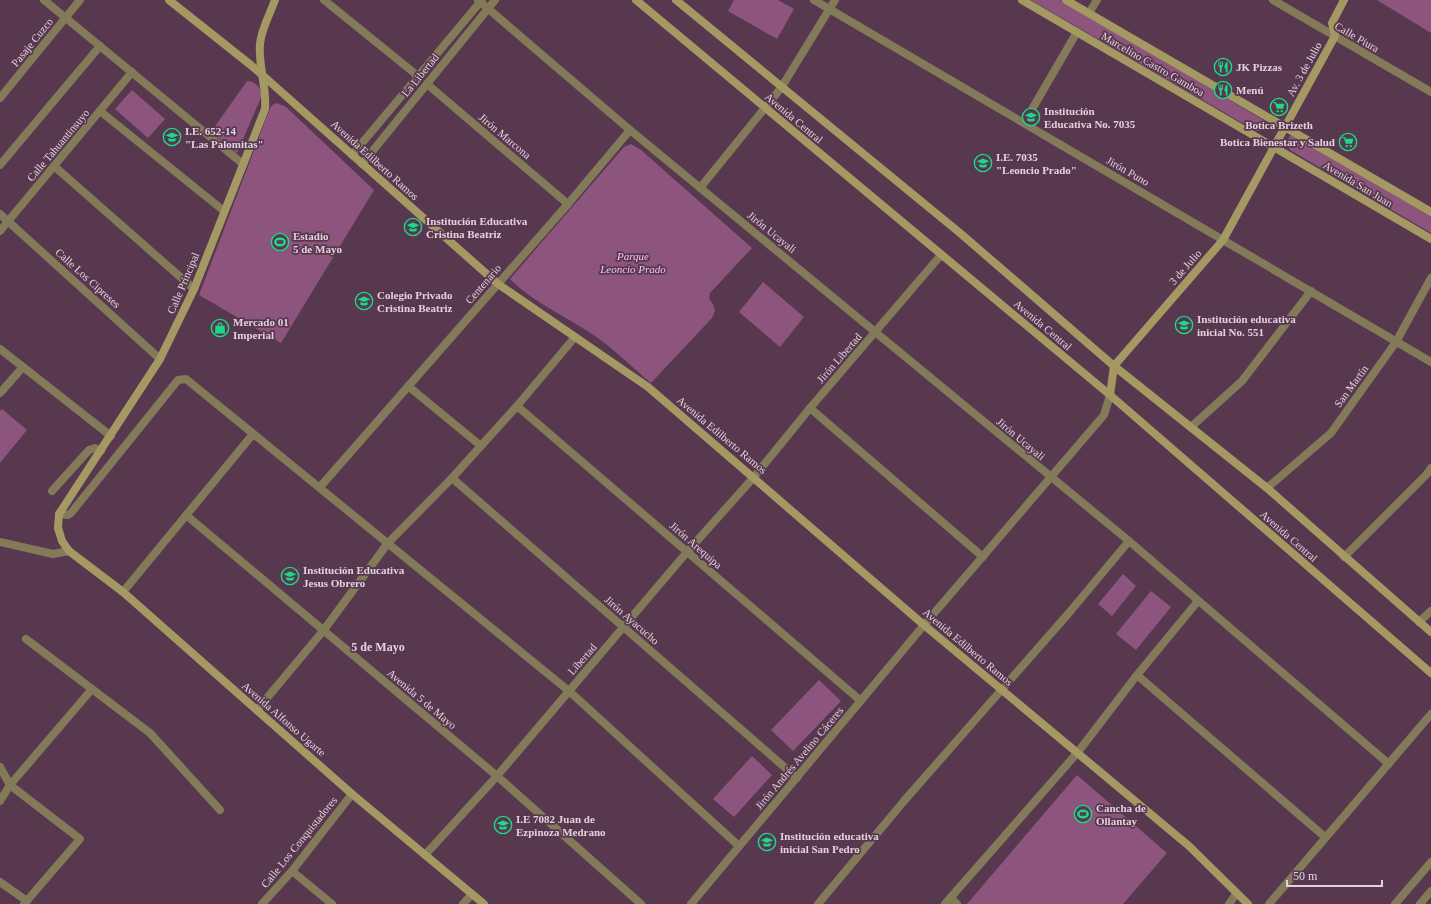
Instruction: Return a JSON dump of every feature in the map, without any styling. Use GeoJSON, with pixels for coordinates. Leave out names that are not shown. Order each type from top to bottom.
{"type":"FeatureCollection","features":[{"type":"Feature","properties":{"kind":"street"},"geometry":{"type":"LineString","coordinates":[[44,0],[243,164]]}},
{"type":"Feature","properties":{"kind":"street","name":"Pasaje Cuzco"},"geometry":{"type":"LineString","coordinates":[[0,98],[80,0]]}},
{"type":"Feature","properties":{"kind":"street","name":"Avenida Edilberto Ramos"},"geometry":{"type":"LineString","coordinates":[[168,0],[263,76],[498,284],[648,387],[924,625],[1189,846],[1236,894],[1248,904]]}},
{"type":"Feature","properties":{"kind":"street","name":"Calle Principal"},"geometry":{"type":"LineString","coordinates":[[59,514],[160,359],[194,289],[265,109],[266,94],[259,59],[260,42],[274,0]]}},
{"type":"Feature","properties":{"kind":"street"},"geometry":{"type":"LineString","coordinates":[[324,0],[418,76]]}},
{"type":"Feature","properties":{"kind":"street","name":"La Libertad"},"geometry":{"type":"LineString","coordinates":[[362,164],[495,0]]}},
{"type":"Feature","properties":{"kind":"street","name":"Avenida Central"},"geometry":{"type":"LineString","coordinates":[[636,0],[1110,395],[1431,673]]}},
{"type":"Feature","properties":{"kind":"street","name":"Avenida Central"},"geometry":{"type":"LineString","coordinates":[[676,0],[781,88],[960,233],[1114,366],[1267,488],[1431,632]]}},
{"type":"Feature","properties":{"kind":"street","name":"Jirón Puno"},"geometry":{"type":"LineString","coordinates":[[814,0],[1431,362]]}},
{"type":"Feature","properties":{"kind":"street"},"geometry":{"type":"LineString","coordinates":[[700,188],[781,88],[835,0]]}},
{"type":"Feature","properties":{"kind":"street","name":"Marcelino Castro Gamboa"},"geometry":{"type":"LineString","coordinates":[[1022,0],[1274,147]]}},
{"type":"Feature","properties":{"kind":"street","name":"Marcelino Castro Gamboa"},"geometry":{"type":"LineString","coordinates":[[1066,0],[1284,128]]}},
{"type":"Feature","properties":{"kind":"street"},"geometry":{"type":"LineString","coordinates":[[1089,13],[1097,0]]}},
{"type":"Feature","properties":{"kind":"street","name":"Calle Piura"},"geometry":{"type":"LineString","coordinates":[[1273,0],[1431,92]]}},
{"type":"Feature","properties":{"kind":"street","name":"Av. 3 de Julio"},"geometry":{"type":"LineString","coordinates":[[1274,147],[1335,36],[1332,23],[1344,0]]}},
{"type":"Feature","properties":{"kind":"street","name":"La Libertad"},"geometry":{"type":"LineString","coordinates":[[352,155],[480,1]]}},
{"type":"Feature","properties":{"kind":"street","name":"Jirón Ucayali"},"geometry":{"type":"LineString","coordinates":[[480,1],[630,130],[1129,541],[1389,764]]}},
{"type":"Feature","properties":{"kind":"street"},"geometry":{"type":"LineString","coordinates":[[1024,123],[1077,32]]}},
{"type":"Feature","properties":{"kind":"street"},"geometry":{"type":"LineString","coordinates":[[0,165],[100,46]]}},
{"type":"Feature","properties":{"kind":"street","name":"Calle Tahuantinsuyo"},"geometry":{"type":"LineString","coordinates":[[0,231],[132,72]]}},
{"type":"Feature","properties":{"kind":"street","name":"Jirón Marcona"},"geometry":{"type":"LineString","coordinates":[[426,84],[568,204]]}},
{"type":"Feature","properties":{"kind":"street"},"geometry":{"type":"LineString","coordinates":[[100,111],[224,211]]}},
{"type":"Feature","properties":{"kind":"street","name":"Avenida San Juan"},"geometry":{"type":"LineString","coordinates":[[1284,128],[1431,212]]}},
{"type":"Feature","properties":{"kind":"street","name":"Centenario"},"geometry":{"type":"LineString","coordinates":[[320,487],[568,204],[630,130]]}},
{"type":"Feature","properties":{"kind":"street","name":"Avenida San Juan"},"geometry":{"type":"LineString","coordinates":[[1274,147],[1431,239]]}},
{"type":"Feature","properties":{"kind":"street","name":"3 de Julio"},"geometry":{"type":"LineString","coordinates":[[1114,366],[1223,240],[1274,147]]}},
{"type":"Feature","properties":{"kind":"street"},"geometry":{"type":"LineString","coordinates":[[54,166],[194,289]]}},
{"type":"Feature","properties":{"kind":"street","name":"Calle Los Cipreses"},"geometry":{"type":"LineString","coordinates":[[0,214],[160,359]]}},
{"type":"Feature","properties":{"kind":"street","name":"Jirón Libertad"},"geometry":{"type":"LineString","coordinates":[[754,477],[810,408],[941,255]]}},
{"type":"Feature","properties":{"kind":"street","name":"San Martín"},"geometry":{"type":"LineString","coordinates":[[1267,488],[1331,433],[1396,342],[1431,278]]}},
{"type":"Feature","properties":{"kind":"street"},"geometry":{"type":"LineString","coordinates":[[1191,427],[1242,381],[1311,291]]}},
{"type":"Feature","properties":{"kind":"street"},"geometry":{"type":"LineString","coordinates":[[258,710],[323,631],[388,543],[452,478],[481,446],[517,406],[575,336]]}},
{"type":"Feature","properties":{"kind":"street"},"geometry":{"type":"LineString","coordinates":[[0,349],[111,436]]}},
{"type":"Feature","properties":{"kind":"street"},"geometry":{"type":"LineString","coordinates":[[1110,395],[1114,366]]}},
{"type":"Feature","properties":{"kind":"street"},"geometry":{"type":"LineString","coordinates":[[0,393],[23,367]]}},
{"type":"Feature","properties":{"kind":"street"},"geometry":{"type":"LineString","coordinates":[[0,542],[53,554],[69,551],[62,541],[58,528],[59,514],[68,515],[71,513],[178,380],[186,379],[569,690],[740,846]]}},
{"type":"Feature","properties":{"kind":"street"},"geometry":{"type":"LineString","coordinates":[[408,386],[481,446]]}},
{"type":"Feature","properties":{"kind":"street","name":"Jirón Andrés Avelino Cáceres"},"geometry":{"type":"LineString","coordinates":[[691,904],[924,625],[1104,415],[1110,395]]}},
{"type":"Feature","properties":{"kind":"street","name":"Jirón Arequipa"},"geometry":{"type":"LineString","coordinates":[[517,406],[861,701]]}},
{"type":"Feature","properties":{"kind":"street"},"geometry":{"type":"LineString","coordinates":[[810,408],[983,556]]}},
{"type":"Feature","properties":{"kind":"street"},"geometry":{"type":"LineString","coordinates":[[123,592],[253,434]]}},
{"type":"Feature","properties":{"kind":"street"},"geometry":{"type":"LineString","coordinates":[[52,491],[89,450],[94,448],[101,451]]}},
{"type":"Feature","properties":{"kind":"street"},"geometry":{"type":"LineString","coordinates":[[1344,557],[1426,475],[1431,468]]}},
{"type":"Feature","properties":{"kind":"street","name":"Libertad"},"geometry":{"type":"LineString","coordinates":[[425,855],[497,776],[687,552],[754,477]]}},
{"type":"Feature","properties":{"kind":"street","name":"Jirón Ayacucho"},"geometry":{"type":"LineString","coordinates":[[452,478],[797,778]]}},
{"type":"Feature","properties":{"kind":"street","name":"Avenida 5 de Mayo"},"geometry":{"type":"LineString","coordinates":[[186,515],[497,776],[641,904]]}},
{"type":"Feature","properties":{"kind":"street"},"geometry":{"type":"LineString","coordinates":[[818,904],[1129,541]]}},
{"type":"Feature","properties":{"kind":"street","name":"Avenida Alfonso Ugarte"},"geometry":{"type":"LineString","coordinates":[[69,551],[123,592],[352,794],[484,904]]}},
{"type":"Feature","properties":{"kind":"street"},"geometry":{"type":"LineString","coordinates":[[957,904],[948,901],[1078,752],[1137,675],[1198,601]]}},
{"type":"Feature","properties":{"kind":"street"},"geometry":{"type":"LineString","coordinates":[[1419,622],[1431,611]]}},
{"type":"Feature","properties":{"kind":"street"},"geometry":{"type":"LineString","coordinates":[[26,639],[150,733],[220,810]]}},
{"type":"Feature","properties":{"kind":"street"},"geometry":{"type":"LineString","coordinates":[[1137,675],[1325,837]]}},
{"type":"Feature","properties":{"kind":"street"},"geometry":{"type":"LineString","coordinates":[[0,801],[10,785],[92,689]]}},
{"type":"Feature","properties":{"kind":"street"},"geometry":{"type":"LineString","coordinates":[[1269,904],[1431,714]]}},
{"type":"Feature","properties":{"kind":"street"},"geometry":{"type":"LineString","coordinates":[[0,767],[10,785],[80,839],[25,902],[0,882]]}},
{"type":"Feature","properties":{"kind":"street","name":"Calle Los Conquistadores"},"geometry":{"type":"LineString","coordinates":[[262,904],[292,871],[352,794]]}},
{"type":"Feature","properties":{"kind":"street"},"geometry":{"type":"LineString","coordinates":[[1395,904],[1431,862]]}},
{"type":"Feature","properties":{"kind":"street"},"geometry":{"type":"LineString","coordinates":[[292,871],[332,904]]}},
{"type":"Feature","properties":{"kind":"street"},"geometry":{"type":"LineString","coordinates":[[1420,904],[1431,891]]}},
{"type":"Feature","properties":{"kind":"street"},"geometry":{"type":"LineString","coordinates":[[463,904],[472,894]]}},
{"type":"Feature","properties":{"kind":"street"},"geometry":{"type":"LineString","coordinates":[[1229,904],[1236,894]]}},
{"type":"Feature","properties":{"kind":"green space"},"geometry":{"type":"Polygon","coordinates":[[[734,0],[778,0],[794,9],[777,39],[728,11],[734,0]]]}},
{"type":"Feature","properties":{"kind":"green space"},"geometry":{"type":"Polygon","coordinates":[[[1031,0],[1060,0],[1265,121],[1260,131],[1256,131],[1031,0]]]}},
{"type":"Feature","properties":{"kind":"green space"},"geometry":{"type":"Polygon","coordinates":[[[1377,0],[1431,0],[1431,33],[1377,0]]]}},
{"type":"Feature","properties":{"kind":"green space"},"geometry":{"type":"Polygon","coordinates":[[[247,81],[257,85],[262,95],[237,153],[211,132],[247,81]]]}},
{"type":"Feature","properties":{"kind":"green space"},"geometry":{"type":"Polygon","coordinates":[[[132,90],[165,119],[148,138],[115,109],[132,90]]]}},
{"type":"Feature","properties":{"kind":"green space","name":"Estadio 5 de Mayo"},"geometry":{"type":"Polygon","coordinates":[[[277,103],[286,107],[374,190],[281,343],[199,295],[269,111],[272,105],[277,103]]]}},
{"type":"Feature","properties":{"kind":"green space"},"geometry":{"type":"Polygon","coordinates":[[[1293,135],[1431,217],[1431,233],[1290,150],[1286,143],[1290,136],[1293,135]]]}},
{"type":"Feature","properties":{"kind":"green space","name":"Parque Leoncio Prado"},"geometry":{"type":"Polygon","coordinates":[[[631,144],[641,150],[752,248],[710,293],[709,299],[713,304],[715,311],[712,318],[651,383],[600,339],[539,302],[510,279],[624,147],[631,144]]]}},
{"type":"Feature","properties":{"kind":"green space"},"geometry":{"type":"Polygon","coordinates":[[[763,282],[804,317],[780,347],[739,312],[763,282]]]}},
{"type":"Feature","properties":{"kind":"green space"},"geometry":{"type":"Polygon","coordinates":[[[2,409],[27,430],[0,463],[0,411],[2,409]]]}},
{"type":"Feature","properties":{"kind":"green space"},"geometry":{"type":"Polygon","coordinates":[[[1123,574],[1136,586],[1112,616],[1098,604],[1123,574]]]}},
{"type":"Feature","properties":{"kind":"green space"},"geometry":{"type":"Polygon","coordinates":[[[1151,591],[1171,607],[1136,650],[1116,634],[1151,591]]]}},
{"type":"Feature","properties":{"kind":"green space"},"geometry":{"type":"Polygon","coordinates":[[[819,680],[841,701],[793,751],[771,730],[819,680]]]}},
{"type":"Feature","properties":{"kind":"green space"},"geometry":{"type":"Polygon","coordinates":[[[752,756],[772,775],[734,817],[713,799],[752,756]]]}},
{"type":"Feature","properties":{"kind":"green space","name":"Cancha de Ollantay"},"geometry":{"type":"Polygon","coordinates":[[[1077,775],[1167,853],[1123,904],[967,904],[1077,775]]]}},
{"type":"Feature","properties":{"kind":"place","name":"JK Pizzas"},"geometry":{"type":"Point","coordinates":[1223,67]}},
{"type":"Feature","properties":{"kind":"place","name":"Menú"},"geometry":{"type":"Point","coordinates":[1223,90]}},
{"type":"Feature","properties":{"kind":"place","name":"Botica Brizeth"},"geometry":{"type":"Point","coordinates":[1279,107]}},
{"type":"Feature","properties":{"kind":"place","name":"Institución Educativa No. 7035"},"geometry":{"type":"Point","coordinates":[1031,117]}},
{"type":"Feature","properties":{"kind":"place","name":"I.E. 652-14 \"Las Palomitas\""},"geometry":{"type":"Point","coordinates":[172,137]}},
{"type":"Feature","properties":{"kind":"place","name":"Botica Bienestar y Salud"},"geometry":{"type":"Point","coordinates":[1348,142]}},
{"type":"Feature","properties":{"kind":"place","name":"I.E. 7035 \"Leoncio Prado\""},"geometry":{"type":"Point","coordinates":[983,163]}},
{"type":"Feature","properties":{"kind":"place","name":"Institución Educativa Cristina Beatriz"},"geometry":{"type":"Point","coordinates":[413,227]}},
{"type":"Feature","properties":{"kind":"place","name":"Estadio 5 de Mayo"},"geometry":{"type":"Point","coordinates":[280,242]}},
{"type":"Feature","properties":{"kind":"place","name":"Colegio Privado Cristina Beatriz"},"geometry":{"type":"Point","coordinates":[364,301]}},
{"type":"Feature","properties":{"kind":"place","name":"Institución educativa inicial No. 551"},"geometry":{"type":"Point","coordinates":[1184,325]}},
{"type":"Feature","properties":{"kind":"place","name":"Mercado 01 Imperial"},"geometry":{"type":"Point","coordinates":[220,328]}},
{"type":"Feature","properties":{"kind":"place","name":"Institución Educativa Jesus Obrero"},"geometry":{"type":"Point","coordinates":[290,576]}},
{"type":"Feature","properties":{"kind":"place","name":"Cancha de Ollantay"},"geometry":{"type":"Point","coordinates":[1083,814]}},
{"type":"Feature","properties":{"kind":"place","name":"I.E 7082 Juan de Ezpinoza Medrano"},"geometry":{"type":"Point","coordinates":[503,825]}},
{"type":"Feature","properties":{"kind":"place","name":"Institución educativa inicial San Pedro"},"geometry":{"type":"Point","coordinates":[767,842]}},
{"type":"Feature","properties":{"kind":"district","name":"5 de Mayo"},"geometry":{"type":"Point","coordinates":[378,647]}}]}
